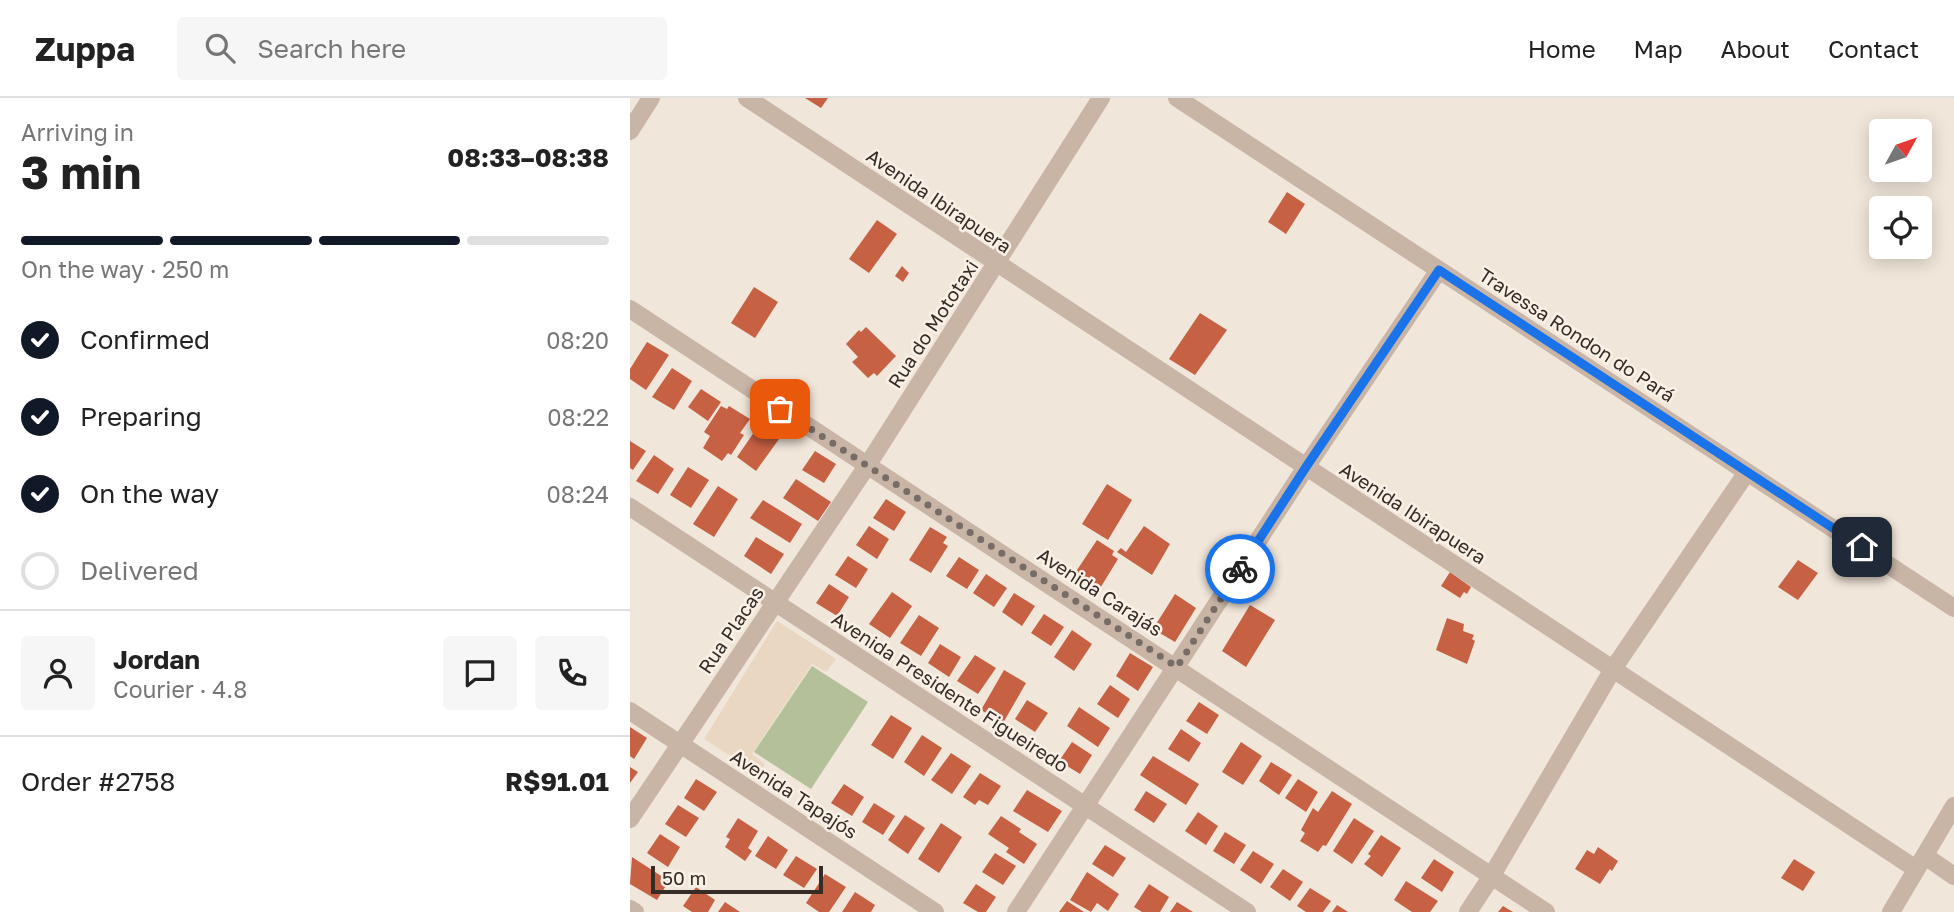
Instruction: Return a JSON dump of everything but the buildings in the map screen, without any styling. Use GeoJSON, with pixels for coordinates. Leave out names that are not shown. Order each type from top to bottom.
{"type":"FeatureCollection","features":[{"type":"Feature","properties":{"kind":"street"},"geometry":{"type":"LineString","coordinates":[[630,131],[651,98]]}},
{"type":"Feature","properties":{"kind":"street","name":"Avenida Ibirapuera"},"geometry":{"type":"LineString","coordinates":[[747,98],[1613,669],[1921,862],[1954,876]]}},
{"type":"Feature","properties":{"kind":"street","name":"Rua do Mototaxi"},"geometry":{"type":"LineString","coordinates":[[867,466],[1101,98]]}},
{"type":"Feature","properties":{"kind":"street","name":"Travessa Rondon do Pará"},"geometry":{"type":"LineString","coordinates":[[1177,98],[1954,608]]}},
{"type":"Feature","properties":{"kind":"street"},"geometry":{"type":"LineString","coordinates":[[1016,912],[1306,467],[1439,270]]}},
{"type":"Feature","properties":{"kind":"street","name":"Avenida Carajás"},"geometry":{"type":"LineString","coordinates":[[630,309],[1546,912]]}},
{"type":"Feature","properties":{"kind":"street","name":"Rua Placas"},"geometry":{"type":"LineString","coordinates":[[630,818],[867,466]]}},
{"type":"Feature","properties":{"kind":"street"},"geometry":{"type":"LineString","coordinates":[[1468,912],[1613,669],[1746,472]]}},
{"type":"Feature","properties":{"kind":"street","name":"Avenida Presidente Figueiredo"},"geometry":{"type":"LineString","coordinates":[[630,507],[1247,912]]}},
{"type":"Feature","properties":{"kind":"street","name":"Avenida Tapajós"},"geometry":{"type":"LineString","coordinates":[[630,711],[935,912]]}},
{"type":"Feature","properties":{"kind":"street"},"geometry":{"type":"LineString","coordinates":[[1891,912],[1954,806]]}},
{"type":"Feature","properties":{"kind":"street"},"geometry":{"type":"LineString","coordinates":[[630,909],[635,912]]}},
{"type":"Feature","properties":{"kind":"green space"},"geometry":{"type":"Polygon","coordinates":[[[812,666],[868,702],[811,789],[754,752],[812,666]]]}},
{"type":"Feature","properties":{"kind":"shaded area"},"geometry":{"type":"Polygon","coordinates":[[[777,621],[836,659],[826,672],[812,664],[752,754],[765,764],[759,774],[704,739],[777,621]]]}},
{"type":"Feature","properties":{"kind":"way so far"},"geometry":{"type":"LineString","coordinates":[[780,409],[1177,667],[1240,569]]}},
{"type":"Feature","properties":{"kind":"route"},"geometry":{"type":"LineString","coordinates":[[1240,569],[1439,270],[1862,547]]}}]}
